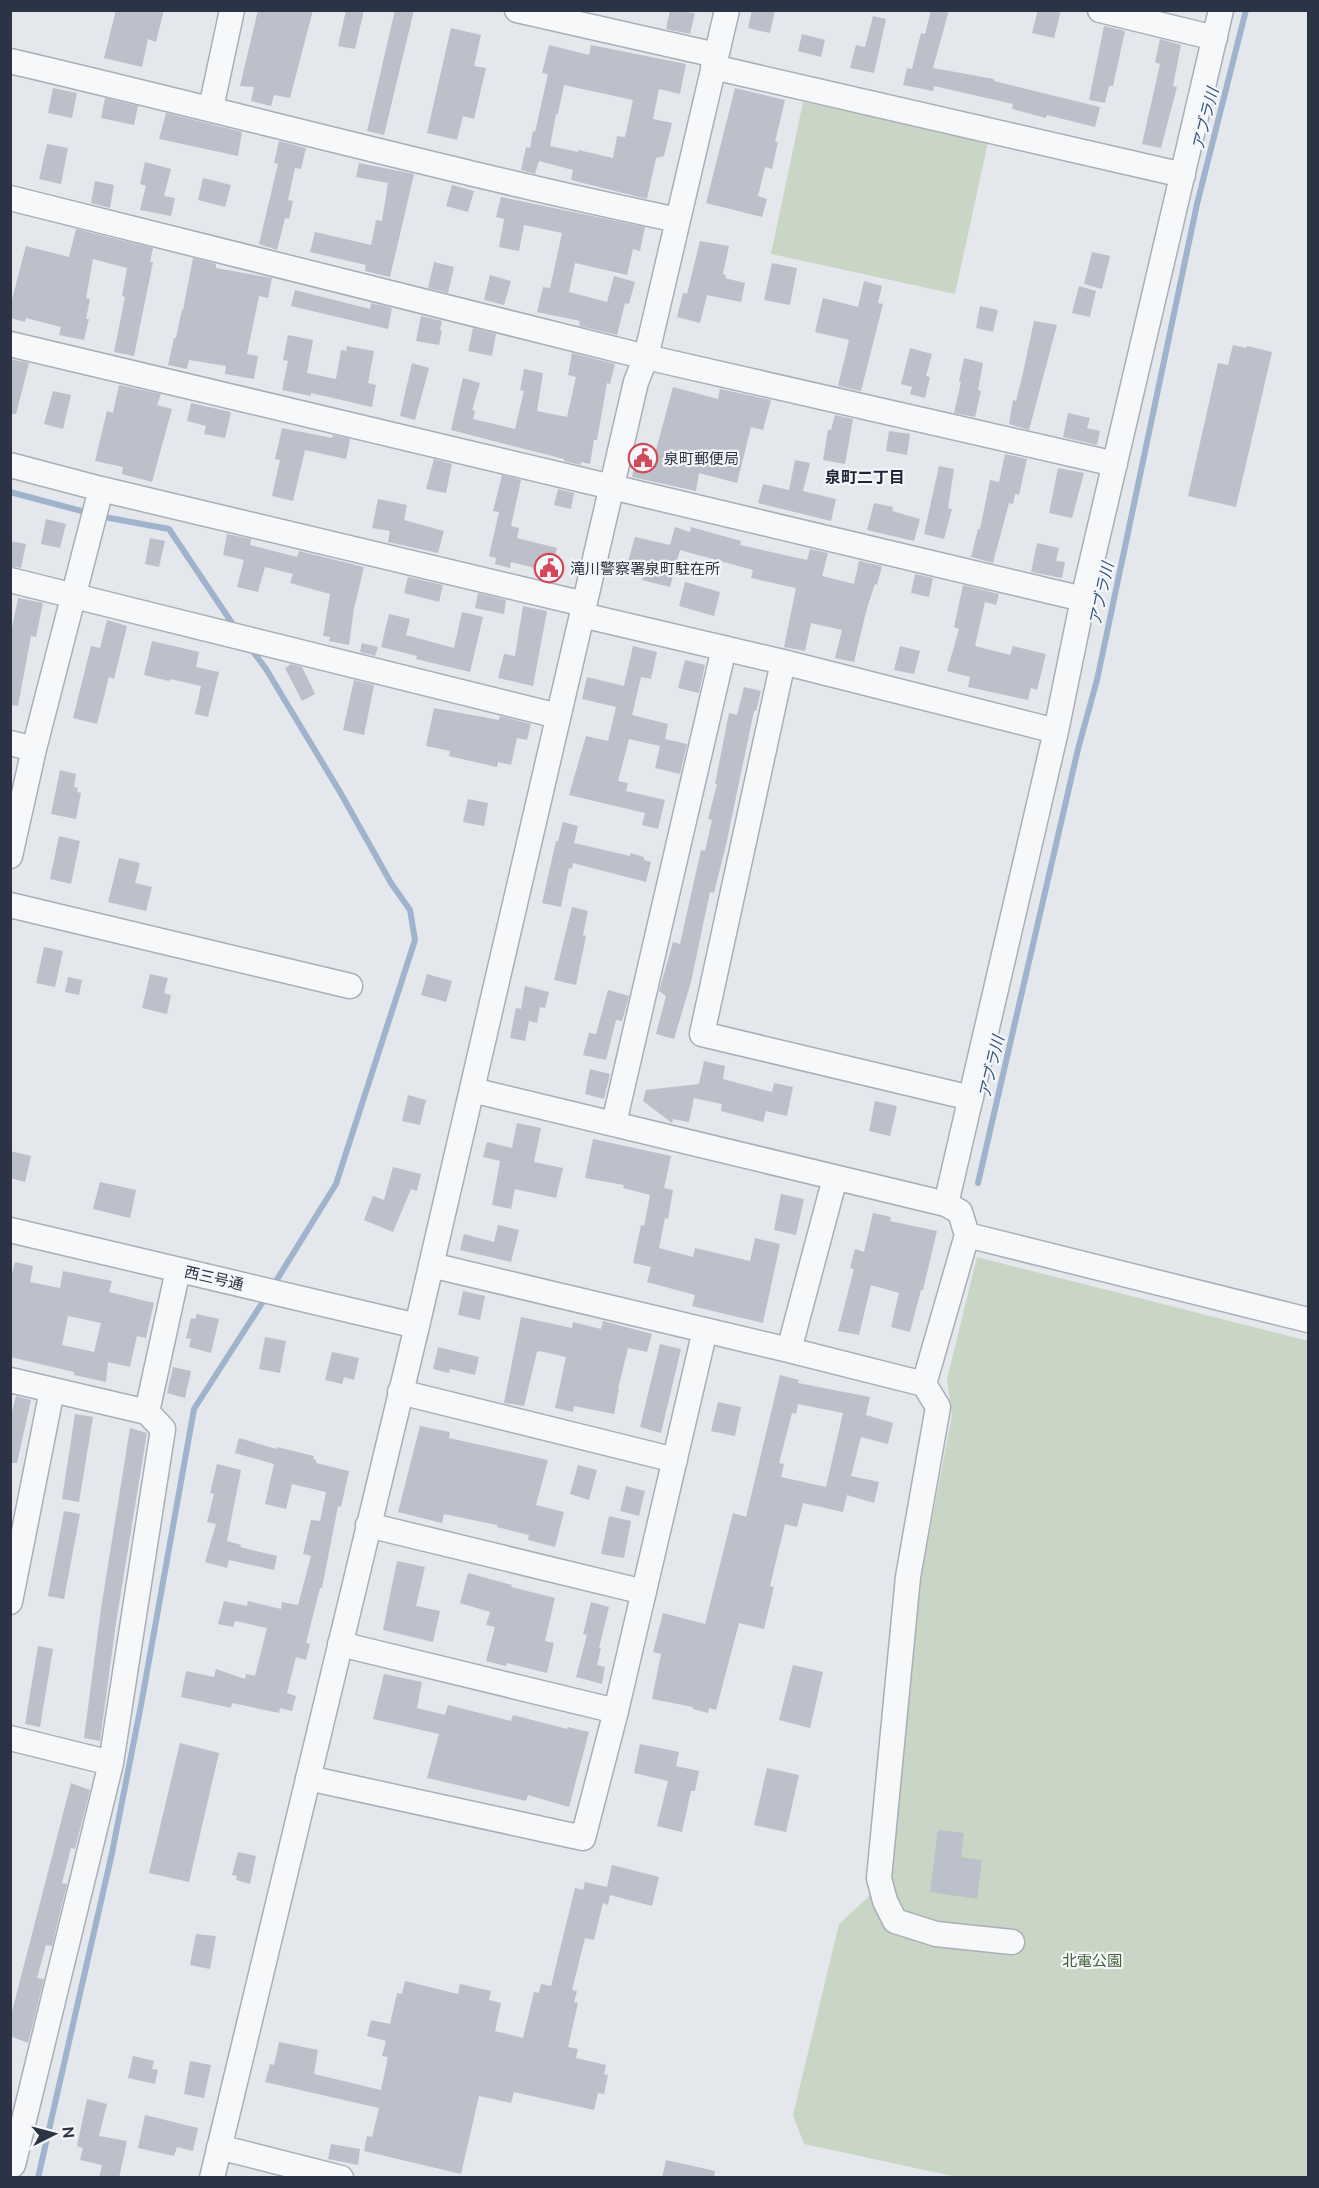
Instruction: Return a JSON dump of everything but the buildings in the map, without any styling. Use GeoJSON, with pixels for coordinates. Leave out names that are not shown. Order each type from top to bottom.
{"type":"FeatureCollection","features":[{"type":"Feature","properties":{"kind":"street"},"geometry":{"type":"LineString","coordinates":[[211,108],[232,10]]}},
{"type":"Feature","properties":{"kind":"street"},"geometry":{"type":"LineString","coordinates":[[517,10],[715,61],[1183,175]]}},
{"type":"Feature","properties":{"kind":"street"},"geometry":{"type":"LineString","coordinates":[[212,2178],[417,1326],[636,382],[646,357],[726,10]]}},
{"type":"Feature","properties":{"kind":"street"},"geometry":{"type":"LineString","coordinates":[[1100,10],[1215,38]]}},
{"type":"Feature","properties":{"kind":"street"},"geometry":{"type":"LineString","coordinates":[[946,1204],[1056,731],[1083,600],[1221,10]]}},
{"type":"Feature","properties":{"kind":"street"},"geometry":{"type":"LineString","coordinates":[[10,61],[211,108],[546,192],[678,220]]}},
{"type":"Feature","properties":{"kind":"street"},"geometry":{"type":"LineString","coordinates":[[10,198],[646,357],[1115,464]]}},
{"type":"Feature","properties":{"kind":"street"},"geometry":{"type":"LineString","coordinates":[[10,344],[1083,600]]}},
{"type":"Feature","properties":{"kind":"street"},"geometry":{"type":"LineString","coordinates":[[10,465],[1056,731]]}},
{"type":"Feature","properties":{"kind":"street"},"geometry":{"type":"LineString","coordinates":[[10,856],[34,749],[101,489]]}},
{"type":"Feature","properties":{"kind":"street"},"geometry":{"type":"LineString","coordinates":[[10,580],[558,716]]}},
{"type":"Feature","properties":{"kind":"street"},"geometry":{"type":"LineString","coordinates":[[614,1123],[724,648]]}},
{"type":"Feature","properties":{"kind":"street"},"geometry":{"type":"LineString","coordinates":[[783,662],[702,1035],[971,1098]]}},
{"type":"Feature","properties":{"kind":"street"},"geometry":{"type":"LineString","coordinates":[[10,743],[34,749]]}},
{"type":"Feature","properties":{"kind":"street"},"geometry":{"type":"LineString","coordinates":[[10,905],[350,986]]}},
{"type":"Feature","properties":{"kind":"street"},"geometry":{"type":"LineString","coordinates":[[472,1090],[946,1204],[960,1212],[967,1235],[924,1384]]}},
{"type":"Feature","properties":{"kind":"street"},"geometry":{"type":"LineString","coordinates":[[789,1350],[835,1178]]}},
{"type":"Feature","properties":{"kind":"street","name":"西三号通"},"geometry":{"type":"LineString","coordinates":[[10,1230],[417,1326]]}},
{"type":"Feature","properties":{"kind":"street"},"geometry":{"type":"LineString","coordinates":[[967,1235],[1308,1320]]}},
{"type":"Feature","properties":{"kind":"street"},"geometry":{"type":"LineString","coordinates":[[431,1265],[924,1384],[938,1407],[908,1577],[879,1878],[885,1901],[895,1922],[936,1934],[1012,1942]]}},
{"type":"Feature","properties":{"kind":"street"},"geometry":{"type":"LineString","coordinates":[[147,1412],[178,1270]]}},
{"type":"Feature","properties":{"kind":"street"},"geometry":{"type":"LineString","coordinates":[[308,1778],[583,1838],[616,1711],[705,1330]]}},
{"type":"Feature","properties":{"kind":"street"},"geometry":{"type":"LineString","coordinates":[[10,1380],[147,1412],[163,1429],[111,1762],[13,2165],[10,2165]]}},
{"type":"Feature","properties":{"kind":"street"},"geometry":{"type":"LineString","coordinates":[[11,1601],[52,1390]]}},
{"type":"Feature","properties":{"kind":"street"},"geometry":{"type":"LineString","coordinates":[[400,1392],[675,1460]]}},
{"type":"Feature","properties":{"kind":"street"},"geometry":{"type":"LineString","coordinates":[[368,1525],[644,1592]]}},
{"type":"Feature","properties":{"kind":"street"},"geometry":{"type":"LineString","coordinates":[[340,1644],[616,1711]]}},
{"type":"Feature","properties":{"kind":"street"},"geometry":{"type":"LineString","coordinates":[[10,1738],[111,1762]]}},
{"type":"Feature","properties":{"kind":"street"},"geometry":{"type":"LineString","coordinates":[[219,2147],[341,2178]]}},
{"type":"Feature","properties":{"kind":"green space"},"geometry":{"type":"Polygon","coordinates":[[[803,102],[988,142],[955,294],[771,254],[803,102]]]}},
{"type":"Feature","properties":{"kind":"green space","name":"北電公園"},"geometry":{"type":"Polygon","coordinates":[[[977,1257],[1308,1341],[1308,2177],[957,2177],[804,2144],[793,2115],[839,1924],[892,1875],[917,1599],[952,1415],[947,1379],[977,1257]]]}},
{"type":"Feature","properties":{"kind":"waterway","name":"アブラ川"},"geometry":{"type":"LineString","coordinates":[[978,1183],[1078,749],[1097,680],[1197,204],[1246,10]]}},
{"type":"Feature","properties":{"kind":"waterway"},"geometry":{"type":"LineString","coordinates":[[10,492],[89,513]]}},
{"type":"Feature","properties":{"kind":"waterway"},"geometry":{"type":"LineString","coordinates":[[99,516],[169,529],[236,629]]}},
{"type":"Feature","properties":{"kind":"waterway"},"geometry":{"type":"LineString","coordinates":[[249,646],[266,669],[340,792],[391,883],[410,910],[415,940],[336,1184],[273,1286]]}},
{"type":"Feature","properties":{"kind":"waterway"},"geometry":{"type":"LineString","coordinates":[[38,2178],[112,1853],[194,1409],[266,1297]]}},
{"type":"Feature","properties":{"kind":"place","name":"泉町郵便局"},"geometry":{"type":"Point","coordinates":[643,458]}},
{"type":"Feature","properties":{"kind":"place","name":"滝川警察署泉町駐在所"},"geometry":{"type":"Point","coordinates":[549,568]}},
{"type":"Feature","properties":{"kind":"district","name":"泉町二丁目"},"geometry":{"type":"Point","coordinates":[865,477]}}]}
